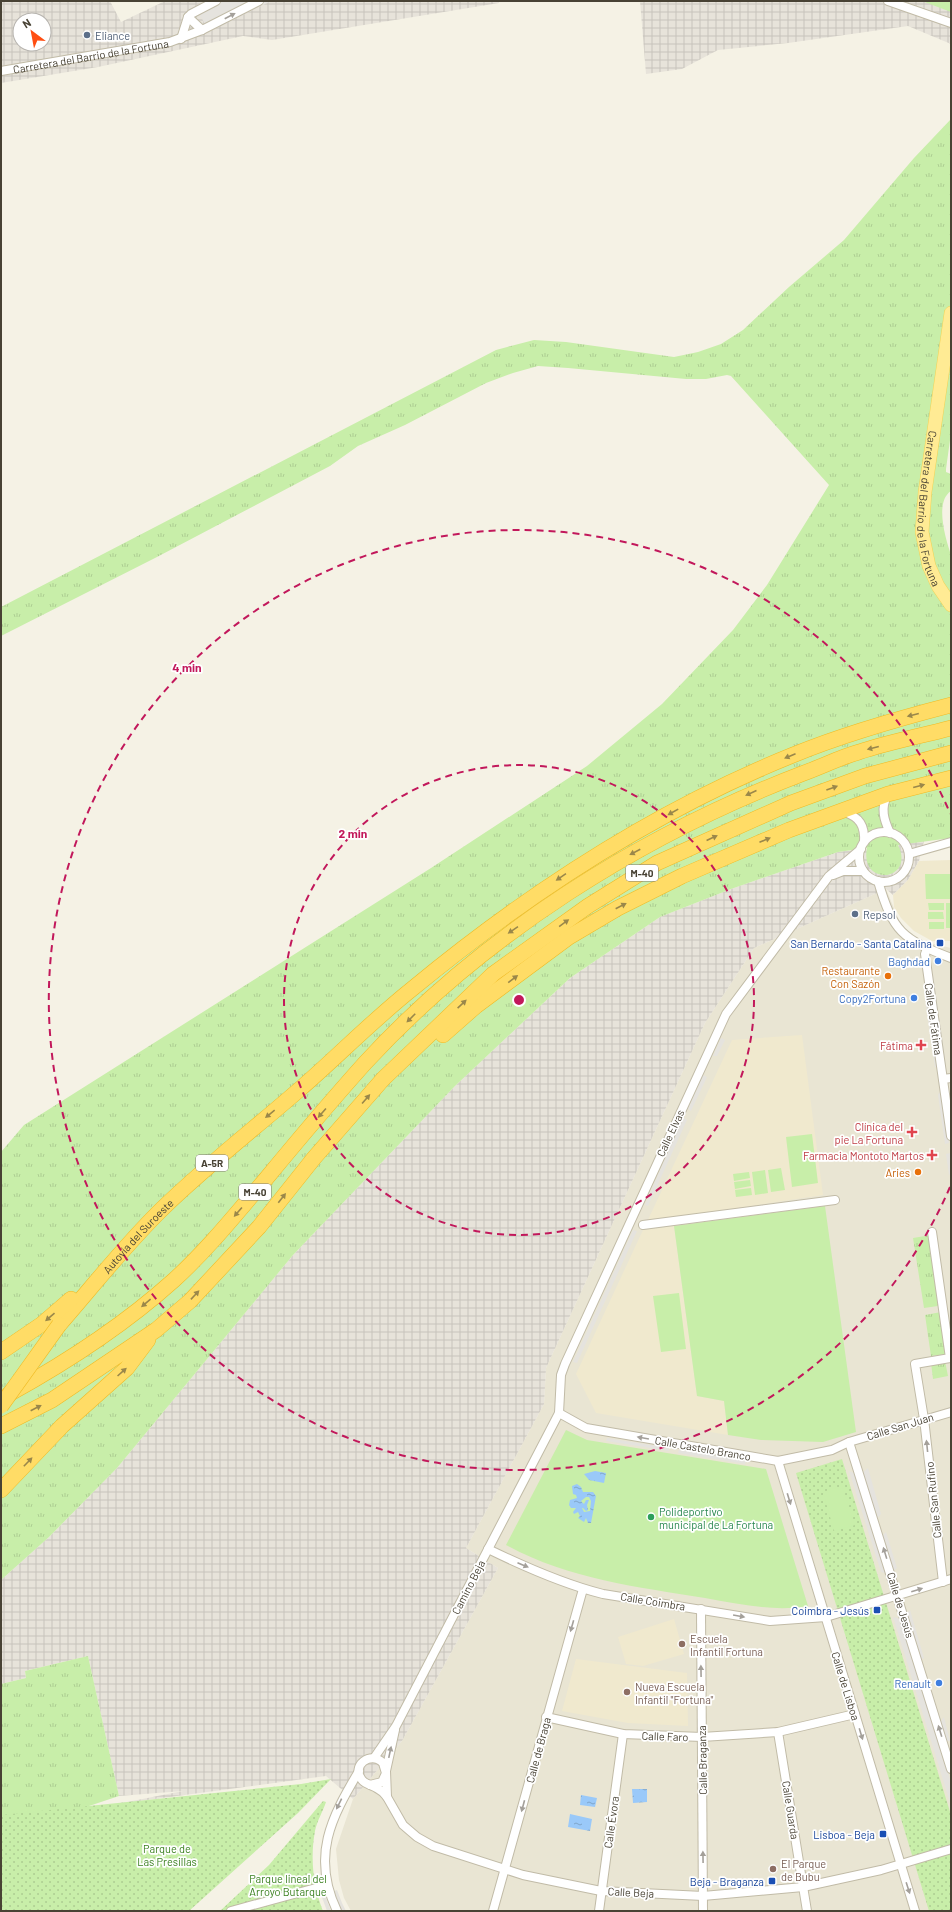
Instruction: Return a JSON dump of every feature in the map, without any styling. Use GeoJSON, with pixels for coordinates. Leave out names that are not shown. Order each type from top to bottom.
{"type":"FeatureCollection","features":[{"type":"Feature","properties":{"kind":"highway"},"geometry":{"type":"LineString","coordinates":[[300,1089],[410,990],[512,911],[570,871],[716,789],[792,755],[849,734],[951,705]]}},
{"type":"Feature","properties":{"kind":"highway","name":"M-40"},"geometry":{"type":"LineString","coordinates":[[1,1398],[43,1375],[101,1337],[135,1312],[174,1280],[210,1244],[366,1062],[420,1009],[481,954],[510,931],[626,856],[688,823],[752,792],[859,752],[951,728]]}},
{"type":"Feature","properties":{"kind":"highway","name":"M-40"},"geometry":{"type":"LineString","coordinates":[[1,1426],[52,1400],[156,1330],[190,1301],[259,1227],[314,1158],[383,1079],[494,974],[588,906],[657,864],[791,803],[865,776],[951,753]]}},
{"type":"Feature","properties":{"kind":"highway"},"geometry":{"type":"LineString","coordinates":[[383,1079],[411,1063],[476,1006],[569,937],[618,908],[682,876],[789,830],[840,810],[888,794],[951,778]]}},
{"type":"Feature","properties":{"kind":"highway","name":"A-5R"},"geometry":{"type":"LineString","coordinates":[[300,1089],[345,1057],[437,979],[481,954]]}},
{"type":"Feature","properties":{"kind":"highway","name":"Autovía del Suroeste"},"geometry":{"type":"LineString","coordinates":[[1,1406],[59,1325],[129,1242],[216,1160],[300,1089]]}},
{"type":"Feature","properties":{"kind":"highway"},"geometry":{"type":"LineString","coordinates":[[1,1352],[42,1324],[129,1242]]}},
{"type":"Feature","properties":{"kind":"highway"},"geometry":{"type":"LineString","coordinates":[[1,1490],[62,1426],[127,1368],[156,1330]]}},
{"type":"Feature","properties":{"kind":"main road","name":"Carretera del Barrio de la Fortuna"},"geometry":{"type":"LineString","coordinates":[[951,313],[925,492],[922,532],[929,566],[938,586],[951,605]]}},
{"type":"Feature","properties":{"kind":"street"},"geometry":{"type":"LineString","coordinates":[[202,30],[188,17],[216,1]]}},
{"type":"Feature","properties":{"kind":"street","name":"Carretera del Barrio de la Fortuna"},"geometry":{"type":"LineString","coordinates":[[1,71],[181,39],[202,30],[258,1]]}},
{"type":"Feature","properties":{"kind":"street"},"geometry":{"type":"LineString","coordinates":[[888,1],[951,23]]}},
{"type":"Feature","properties":{"kind":"street","name":"Carretera del Barrio de la Fortuna"},"geometry":{"type":"LineString","coordinates":[[181,39],[188,17]]}},
{"type":"Feature","properties":{"kind":"street"},"geometry":{"type":"LineString","coordinates":[[888,794],[884,800],[883,811],[890,833]]}},
{"type":"Feature","properties":{"kind":"street"},"geometry":{"type":"LineString","coordinates":[[840,810],[858,818],[863,827],[862,846],[859,860],[863,871],[871,878],[886,882],[900,876],[906,869],[909,854],[903,841],[890,833],[876,834],[862,846]]}},
{"type":"Feature","properties":{"kind":"street"},"geometry":{"type":"LineString","coordinates":[[909,854],[951,842]]}},
{"type":"Feature","properties":{"kind":"street","name":"Calle Elvas"},"geometry":{"type":"LineString","coordinates":[[559,1413],[561,1375],[565,1364],[726,1014],[829,876],[862,846]]}},
{"type":"Feature","properties":{"kind":"street"},"geometry":{"type":"LineString","coordinates":[[829,876],[843,871],[863,871]]}},
{"type":"Feature","properties":{"kind":"street"},"geometry":{"type":"LineString","coordinates":[[878,881],[886,910],[902,934],[927,949],[951,958]]}},
{"type":"Feature","properties":{"kind":"street","name":"Calle de Fátima"},"geometry":{"type":"LineString","coordinates":[[927,949],[925,954],[947,1079],[951,1136]]}},
{"type":"Feature","properties":{"kind":"street"},"geometry":{"type":"LineString","coordinates":[[642,1225],[835,1200]]}},
{"type":"Feature","properties":{"kind":"street"},"geometry":{"type":"LineString","coordinates":[[932,1232],[947,1304]]}},
{"type":"Feature","properties":{"kind":"street","name":"Calle San Rufino"},"geometry":{"type":"LineString","coordinates":[[942,1582],[924,1419],[915,1364],[950,1358],[947,1304]]}},
{"type":"Feature","properties":{"kind":"street","name":"Calle San Juan"},"geometry":{"type":"LineString","coordinates":[[849,1442],[951,1412]]}},
{"type":"Feature","properties":{"kind":"street","name":"Calle Castelo Branco"},"geometry":{"type":"LineString","coordinates":[[559,1413],[586,1428],[778,1461],[815,1455],[832,1450],[849,1442]]}},
{"type":"Feature","properties":{"kind":"street","name":"Camino Beja"},"geometry":{"type":"LineString","coordinates":[[374,1758],[396,1726],[559,1413]]}},
{"type":"Feature","properties":{"kind":"street","name":"Calle de Jesús"},"geometry":{"type":"LineString","coordinates":[[849,1442],[951,1768]]}},
{"type":"Feature","properties":{"kind":"street","name":"Calle de Lisboa"},"geometry":{"type":"LineString","coordinates":[[778,1461],[915,1911]]}},
{"type":"Feature","properties":{"kind":"street","name":"Calle Coimbra"},"geometry":{"type":"LineString","coordinates":[[488,1549],[583,1589],[603,1594],[770,1621],[826,1617],[951,1579]]}},
{"type":"Feature","properties":{"kind":"street","name":"Calle de Braga"},"geometry":{"type":"LineString","coordinates":[[493,1911],[583,1589]]}},
{"type":"Feature","properties":{"kind":"street","name":"Calle Braganza"},"geometry":{"type":"LineString","coordinates":[[701,1609],[703,1911]]}},
{"type":"Feature","properties":{"kind":"street","name":"Calle Faro"},"geometry":{"type":"LineString","coordinates":[[546,1717],[623,1734],[702,1737],[778,1732],[855,1714]]}},
{"type":"Feature","properties":{"kind":"street"},"geometry":{"type":"LineString","coordinates":[[370,1785],[382,1782],[386,1771],[396,1726]]}},
{"type":"Feature","properties":{"kind":"street","name":"Calle Guarda"},"geometry":{"type":"LineString","coordinates":[[778,1732],[807,1911]]}},
{"type":"Feature","properties":{"kind":"street","name":"Calle Évora"},"geometry":{"type":"LineString","coordinates":[[599,1911],[623,1734]]}},
{"type":"Feature","properties":{"kind":"street"},"geometry":{"type":"LineString","coordinates":[[337,1911],[327,1885],[325,1852],[329,1829],[337,1809],[364,1760],[374,1758],[382,1762],[386,1771],[388,1797]]}},
{"type":"Feature","properties":{"kind":"street"},"geometry":{"type":"LineString","coordinates":[[359,1771],[362,1780],[380,1790],[388,1797]]}},
{"type":"Feature","properties":{"kind":"street","name":"Calle Beja"},"geometry":{"type":"LineString","coordinates":[[388,1797],[403,1825],[417,1837],[432,1846],[505,1870],[601,1891],[703,1896],[803,1887],[901,1865],[951,1849]]}},
{"type":"Feature","properties":{"kind":"street"},"geometry":{"type":"LineString","coordinates":[[231,1911],[327,1885]]}},
{"type":"Feature","properties":{"kind":"shaded area"},"geometry":{"type":"Polygon","coordinates":[[[1,1],[110,1],[121,22],[165,1],[499,1],[499,3],[272,40],[243,36],[98,67],[1,83],[1,1]]]}},
{"type":"Feature","properties":{"kind":"shaded area"},"geometry":{"type":"Polygon","coordinates":[[[216,1],[271,1],[209,32],[198,11],[216,1]]]}},
{"type":"Feature","properties":{"kind":"shaded area"},"geometry":{"type":"Polygon","coordinates":[[[640,1],[934,1],[951,8],[951,44],[908,26],[788,43],[718,50],[682,69],[646,74],[640,1]]]}},
{"type":"Feature","properties":{"kind":"shaded area"},"geometry":{"type":"Polygon","coordinates":[[[924,841],[919,861],[908,880],[893,895],[886,889],[754,948],[705,1023],[546,1368],[544,1404],[466,1548],[498,1568],[402,1741],[353,1799],[326,1776],[117,1804],[183,1791],[119,1796],[88,1656],[25,1671],[26,1678],[1,1684],[1,1580],[49,1537],[117,1468],[293,1255],[455,1086],[570,978],[660,917],[731,889],[838,852],[924,841]]]}},
{"type":"Feature","properties":{"kind":"shaded area"},"geometry":{"type":"Polygon","coordinates":[[[951,860],[951,941],[932,941],[914,931],[901,918],[894,907],[893,895],[908,880],[919,861],[951,860]]]}},
{"type":"Feature","properties":{"kind":"shaded area"},"geometry":{"type":"Polygon","coordinates":[[[886,889],[903,930],[926,942],[951,948],[951,1911],[351,1911],[344,1898],[339,1880],[336,1849],[353,1799],[402,1741],[498,1568],[466,1548],[544,1404],[546,1368],[705,1023],[754,948],[886,889]]]}},
{"type":"Feature","properties":{"kind":"shaded area"},"geometry":{"type":"Polygon","coordinates":[[[930,973],[933,974],[946,1066],[944,1068],[930,973]]]}},
{"type":"Feature","properties":{"kind":"shaded area"},"geometry":{"type":"Polygon","coordinates":[[[930,1001],[939,1067],[935,1067],[926,1006],[930,1001]]]}},
{"type":"Feature","properties":{"kind":"shaded area"},"geometry":{"type":"Polygon","coordinates":[[[802,1035],[823,1195],[647,1222],[732,1040],[802,1035]]]}},
{"type":"Feature","properties":{"kind":"shaded area"},"geometry":{"type":"Polygon","coordinates":[[[721,1038],[725,1040],[717,1056],[713,1056],[721,1038]]]}},
{"type":"Feature","properties":{"kind":"shaded area"},"geometry":{"type":"Polygon","coordinates":[[[703,1075],[707,1077],[691,1111],[688,1109],[703,1075]]]}},
{"type":"Feature","properties":{"kind":"shaded area"},"geometry":{"type":"Polygon","coordinates":[[[942,1089],[949,1143],[945,1144],[938,1095],[942,1089]]]}},
{"type":"Feature","properties":{"kind":"shaded area"},"geometry":{"type":"Polygon","coordinates":[[[683,1117],[687,1120],[648,1206],[645,1205],[683,1117]]]}},
{"type":"Feature","properties":{"kind":"shaded area"},"geometry":{"type":"Polygon","coordinates":[[[950,1153],[951,1173],[949,1175],[946,1154],[950,1153]]]}},
{"type":"Feature","properties":{"kind":"shaded area"},"geometry":{"type":"Polygon","coordinates":[[[674,1226],[697,1396],[724,1401],[728,1435],[596,1413],[576,1374],[643,1230],[674,1226]]]}},
{"type":"Feature","properties":{"kind":"shaded area"},"geometry":{"type":"Polygon","coordinates":[[[633,1230],[637,1231],[577,1363],[573,1362],[633,1230]]]}},
{"type":"Feature","properties":{"kind":"shaded area"},"geometry":{"type":"Polygon","coordinates":[[[607,1438],[669,1448],[669,1451],[606,1441],[607,1438]]]}},
{"type":"Feature","properties":{"kind":"shaded area"},"geometry":{"type":"Polygon","coordinates":[[[679,1450],[746,1460],[745,1464],[678,1453],[679,1450]]]}},
{"type":"Feature","properties":{"kind":"shaded area"},"geometry":{"type":"Polygon","coordinates":[[[868,1468],[881,1514],[877,1519],[863,1472],[868,1468]]]}},
{"type":"Feature","properties":{"kind":"shaded area"},"geometry":{"type":"Polygon","coordinates":[[[849,1471],[857,1474],[888,1574],[881,1572],[849,1471]]]}},
{"type":"Feature","properties":{"kind":"shaded area"},"geometry":{"type":"Polygon","coordinates":[[[886,1532],[897,1568],[893,1571],[882,1536],[886,1532]]]}},
{"type":"Feature","properties":{"kind":"shaded area"},"geometry":{"type":"Polygon","coordinates":[[[910,1610],[924,1658],[920,1660],[907,1614],[910,1610]]]}},
{"type":"Feature","properties":{"kind":"shaded area"},"geometry":{"type":"Polygon","coordinates":[[[893,1617],[901,1619],[951,1782],[951,1806],[893,1617]]]}},
{"type":"Feature","properties":{"kind":"shaded area"},"geometry":{"type":"Polygon","coordinates":[[[674,1619],[684,1654],[643,1666],[626,1664],[618,1637],[674,1619]]]}},
{"type":"Feature","properties":{"kind":"shaded area","name":"Nueva Escuela Infantil \"Fortuna\""},"geometry":{"type":"Polygon","coordinates":[[[576,1659],[687,1673],[688,1726],[628,1723],[562,1711],[576,1659]]]}},
{"type":"Feature","properties":{"kind":"shaded area"},"geometry":{"type":"Polygon","coordinates":[[[944,1717],[950,1741],[945,1741],[940,1723],[944,1717]]]}},
{"type":"Feature","properties":{"kind":"shaded area"},"geometry":{"type":"Polygon","coordinates":[[[337,1890],[346,1911],[342,1911],[339,1905],[334,1891],[337,1890]]]}},
{"type":"Feature","properties":{"kind":"shaded area"},"geometry":{"type":"Polygon","coordinates":[[[324,1891],[331,1911],[327,1911],[320,1892],[324,1891]]]}},
{"type":"Feature","properties":{"kind":"green space"},"geometry":{"type":"Polygon","coordinates":[[[922,1],[951,1],[951,12],[922,1]]]}},
{"type":"Feature","properties":{"kind":"green space"},"geometry":{"type":"Polygon","coordinates":[[[951,119],[951,433],[946,472],[951,474],[951,491],[946,496],[942,512],[944,531],[951,555],[951,838],[898,845],[902,857],[900,866],[894,872],[886,875],[878,874],[871,869],[867,861],[867,848],[838,852],[731,889],[660,917],[570,978],[455,1086],[293,1255],[117,1468],[49,1537],[1,1580],[1,1152],[24,1125],[431,868],[587,766],[662,704],[733,630],[767,585],[829,485],[731,376],[727,375],[706,379],[686,379],[538,366],[486,383],[405,425],[358,446],[330,466],[157,557],[1,636],[1,607],[496,350],[534,340],[566,342],[674,357],[698,352],[721,344],[743,330],[789,287],[844,240],[914,158],[951,119]]]}},
{"type":"Feature","properties":{"kind":"green space"},"geometry":{"type":"Polygon","coordinates":[[[925,874],[951,874],[951,899],[926,899],[925,874]]]}},
{"type":"Feature","properties":{"kind":"green space"},"geometry":{"type":"Polygon","coordinates":[[[928,903],[944,903],[944,910],[929,910],[928,903]]]}},
{"type":"Feature","properties":{"kind":"green space"},"geometry":{"type":"Polygon","coordinates":[[[946,903],[951,903],[951,928],[946,928],[946,903]]]}},
{"type":"Feature","properties":{"kind":"green space"},"geometry":{"type":"Polygon","coordinates":[[[928,912],[943,912],[944,919],[928,919],[928,912]]]}},
{"type":"Feature","properties":{"kind":"green space"},"geometry":{"type":"Polygon","coordinates":[[[929,922],[944,922],[944,929],[929,929],[929,922]]]}},
{"type":"Feature","properties":{"kind":"green space"},"geometry":{"type":"Polygon","coordinates":[[[812,1134],[818,1183],[792,1187],[786,1137],[812,1134]]]}},
{"type":"Feature","properties":{"kind":"green space"},"geometry":{"type":"Polygon","coordinates":[[[781,1168],[785,1190],[771,1192],[768,1170],[781,1168]]]}},
{"type":"Feature","properties":{"kind":"green space"},"geometry":{"type":"Polygon","coordinates":[[[765,1170],[768,1193],[755,1195],[752,1172],[765,1170]]]}},
{"type":"Feature","properties":{"kind":"green space"},"geometry":{"type":"Polygon","coordinates":[[[749,1172],[750,1178],[734,1181],[733,1174],[749,1172]]]}},
{"type":"Feature","properties":{"kind":"green space"},"geometry":{"type":"Polygon","coordinates":[[[750,1180],[751,1186],[735,1189],[734,1182],[750,1180]]]}},
{"type":"Feature","properties":{"kind":"green space"},"geometry":{"type":"Polygon","coordinates":[[[751,1188],[752,1195],[736,1197],[735,1190],[751,1188]]]}},
{"type":"Feature","properties":{"kind":"green space"},"geometry":{"type":"Polygon","coordinates":[[[825,1206],[856,1432],[823,1442],[761,1440],[728,1435],[724,1401],[697,1396],[674,1226],[825,1206]]]}},
{"type":"Feature","properties":{"kind":"green space"},"geometry":{"type":"Polygon","coordinates":[[[931,1235],[940,1304],[938,1306],[924,1308],[913,1238],[931,1235]]]}},
{"type":"Feature","properties":{"kind":"green space"},"geometry":{"type":"Polygon","coordinates":[[[679,1293],[686,1349],[661,1352],[653,1296],[679,1293]]]}},
{"type":"Feature","properties":{"kind":"green space"},"geometry":{"type":"Polygon","coordinates":[[[941,1312],[947,1354],[931,1356],[925,1315],[941,1312]]]}},
{"type":"Feature","properties":{"kind":"green space"},"geometry":{"type":"Polygon","coordinates":[[[945,1361],[948,1376],[933,1379],[931,1363],[945,1361]]]}},
{"type":"Feature","properties":{"kind":"green space","name":"Polideportivo municipal de La Fortuna"},"geometry":{"type":"Polygon","coordinates":[[[566,1430],[587,1440],[766,1469],[808,1606],[795,1608],[769,1608],[744,1605],[603,1580],[554,1566],[530,1557],[506,1545],[566,1430]]]}},
{"type":"Feature","properties":{"kind":"green space"},"geometry":{"type":"Polygon","coordinates":[[[842,1459],[951,1815],[951,1911],[929,1911],[796,1473],[842,1459]]]}},
{"type":"Feature","properties":{"kind":"green space"},"geometry":{"type":"Polygon","coordinates":[[[842,1486],[855,1525],[834,1531],[823,1492],[842,1486]]]}},
{"type":"Feature","properties":{"kind":"green space"},"geometry":{"type":"Polygon","coordinates":[[[88,1656],[119,1796],[47,1820],[1,1819],[1,1684],[26,1678],[25,1671],[88,1656]]]}},
{"type":"Feature","properties":{"kind":"green space","name":"Parque de Las Presillas"},"geometry":{"type":"Polygon","coordinates":[[[331,1779],[298,1813],[189,1911],[1,1911],[1,1815],[301,1784],[331,1779]]]}},
{"type":"Feature","properties":{"kind":"green space","name":"Parque lineal del Arroyo Butarque"},"geometry":{"type":"Polygon","coordinates":[[[323,1801],[326,1802],[317,1824],[313,1841],[313,1872],[323,1911],[220,1911],[269,1865],[323,1801]]]}},
{"type":"Feature","properties":{"kind":"water"},"geometry":{"type":"Polygon","coordinates":[[[595,1471],[606,1473],[604,1483],[589,1480],[584,1474],[595,1471]]]}},
{"type":"Feature","properties":{"kind":"water"},"geometry":{"type":"Polygon","coordinates":[[[577,1484],[581,1487],[583,1492],[593,1492],[596,1496],[591,1523],[588,1523],[586,1518],[584,1522],[578,1518],[580,1516],[578,1512],[574,1514],[573,1512],[576,1508],[571,1508],[569,1505],[570,1500],[577,1498],[576,1495],[573,1494],[572,1486],[577,1484]],[[586,1497],[581,1501],[584,1504],[586,1500],[589,1500],[587,1505],[588,1510],[586,1511],[582,1508],[584,1512],[590,1511],[591,1501],[589,1497],[586,1497]]]}},
{"type":"Feature","properties":{"kind":"water"},"geometry":{"type":"Polygon","coordinates":[[[632,1789],[647,1789],[647,1802],[633,1803],[632,1789]]]}},
{"type":"Feature","properties":{"kind":"water"},"geometry":{"type":"Polygon","coordinates":[[[581,1795],[597,1798],[595,1807],[580,1805],[581,1795]]]}},
{"type":"Feature","properties":{"kind":"water"},"geometry":{"type":"Polygon","coordinates":[[[570,1814],[592,1819],[590,1831],[568,1827],[570,1814]]]}},
{"type":"Feature","properties":{"kind":"place","name":"Eliance"},"geometry":{"type":"Point","coordinates":[87,35]}},
{"type":"Feature","properties":{"kind":"place","name":"Repsol"},"geometry":{"type":"Point","coordinates":[855,914]}},
{"type":"Feature","properties":{"kind":"place","name":"San Bernardo - Santa Catalina"},"geometry":{"type":"Point","coordinates":[940,943]}},
{"type":"Feature","properties":{"kind":"place","name":"Baghdad"},"geometry":{"type":"Point","coordinates":[938,961]}},
{"type":"Feature","properties":{"kind":"place","name":"Restaurante Con Sazón"},"geometry":{"type":"Point","coordinates":[888,976]}},
{"type":"Feature","properties":{"kind":"place","name":"Copy2Fortuna"},"geometry":{"type":"Point","coordinates":[914,998]}},
{"type":"Feature","properties":{"kind":"place","name":"Fátima"},"geometry":{"type":"Point","coordinates":[921,1045]}},
{"type":"Feature","properties":{"kind":"place","name":"Clínica del pie La Fortuna"},"geometry":{"type":"Point","coordinates":[912,1132]}},
{"type":"Feature","properties":{"kind":"place","name":"Farmacia Montoto Martos"},"geometry":{"type":"Point","coordinates":[932,1155]}},
{"type":"Feature","properties":{"kind":"place","name":"Aries"},"geometry":{"type":"Point","coordinates":[918,1172]}},
{"type":"Feature","properties":{"kind":"place","name":"Polideportivo municipal de La Fortuna"},"geometry":{"type":"Point","coordinates":[651,1517]}},
{"type":"Feature","properties":{"kind":"place","name":"Coimbra - Jesús"},"geometry":{"type":"Point","coordinates":[877,1610]}},
{"type":"Feature","properties":{"kind":"place","name":"Escuela Infantil Fortuna"},"geometry":{"type":"Point","coordinates":[682,1644]}},
{"type":"Feature","properties":{"kind":"place","name":"Renault"},"geometry":{"type":"Point","coordinates":[939,1683]}},
{"type":"Feature","properties":{"kind":"place","name":"Nueva Escuela Infantil \"Fortuna\""},"geometry":{"type":"Point","coordinates":[627,1692]}},
{"type":"Feature","properties":{"kind":"place","name":"Lisboa - Beja"},"geometry":{"type":"Point","coordinates":[883,1834]}},
{"type":"Feature","properties":{"kind":"place","name":"El Parque de Bubu"},"geometry":{"type":"Point","coordinates":[773,1869]}},
{"type":"Feature","properties":{"kind":"place","name":"Beja - Braganza"},"geometry":{"type":"Point","coordinates":[772,1881]}}]}
